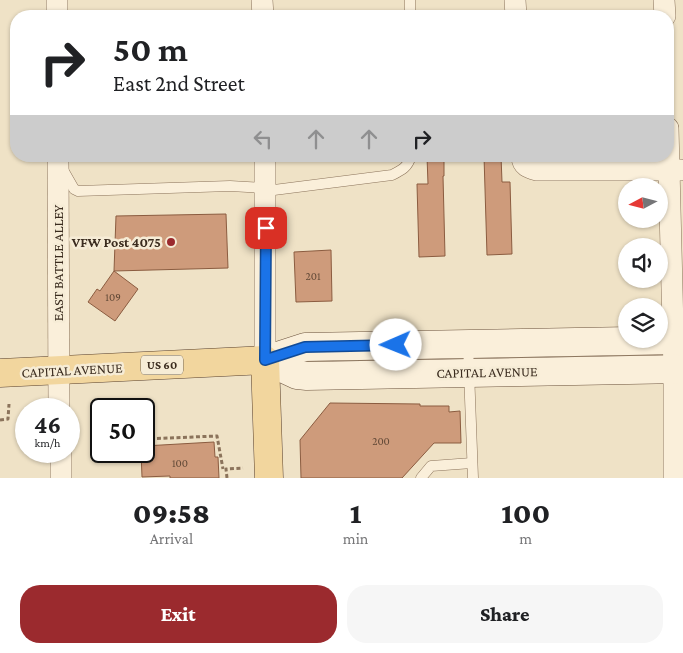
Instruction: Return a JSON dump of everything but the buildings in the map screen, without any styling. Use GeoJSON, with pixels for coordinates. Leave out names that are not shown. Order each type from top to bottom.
{"type":"FeatureCollection","features":[{"type":"Feature","properties":{"kind":"main road","name":"CAPITAL AVENUE"},"geometry":{"type":"LineString","coordinates":[[0,373],[265,360],[305,347],[678,340]]}},
{"type":"Feature","properties":{"kind":"main road","name":"CAPITAL AVENUE"},"geometry":{"type":"LineString","coordinates":[[265,360],[297,375],[307,376],[678,369]]}},
{"type":"Feature","properties":{"kind":"main road"},"geometry":{"type":"LineString","coordinates":[[265,360],[269,478]]}},
{"type":"Feature","properties":{"kind":"street","name":"EAST BATTLE ALLEY"},"geometry":{"type":"LineString","coordinates":[[58,162],[59,398]]}},
{"type":"Feature","properties":{"kind":"street"},"geometry":{"type":"LineString","coordinates":[[265,162],[265,360]]}},
{"type":"Feature","properties":{"kind":"street"},"geometry":{"type":"LineString","coordinates":[[523,162],[527,167],[537,170],[676,170],[678,369],[674,478]]}},
{"type":"Feature","properties":{"kind":"street"},"geometry":{"type":"LineString","coordinates":[[61,463],[61,478]]}},
{"type":"Feature","properties":{"kind":"lane"},"geometry":{"type":"LineString","coordinates":[[59,162],[74,189],[78,191],[230,186],[266,190],[392,175],[403,170],[409,162]]}},
{"type":"Feature","properties":{"kind":"lane"},"geometry":{"type":"LineString","coordinates":[[468,343],[473,478]]}},
{"type":"Feature","properties":{"kind":"lane"},"geometry":{"type":"LineString","coordinates":[[422,478],[431,466],[472,463]]}},
{"type":"Feature","properties":{"kind":"path"},"geometry":{"type":"LineString","coordinates":[[0,420],[8,419],[9,404]]}},
{"type":"Feature","properties":{"kind":"path"},"geometry":{"type":"LineString","coordinates":[[155,439],[217,436],[222,470],[227,478]]}},
{"type":"Feature","properties":{"kind":"path"},"geometry":{"type":"LineString","coordinates":[[222,470],[243,468]]}},
{"type":"Feature","properties":{"kind":"place","name":"VFW Post 4075"},"geometry":{"type":"Point","coordinates":[171,242]}},
{"type":"Feature","properties":{"kind":"route"},"geometry":{"type":"LineString","coordinates":[[266,228],[265,360],[305,347],[396,345]]}}]}
